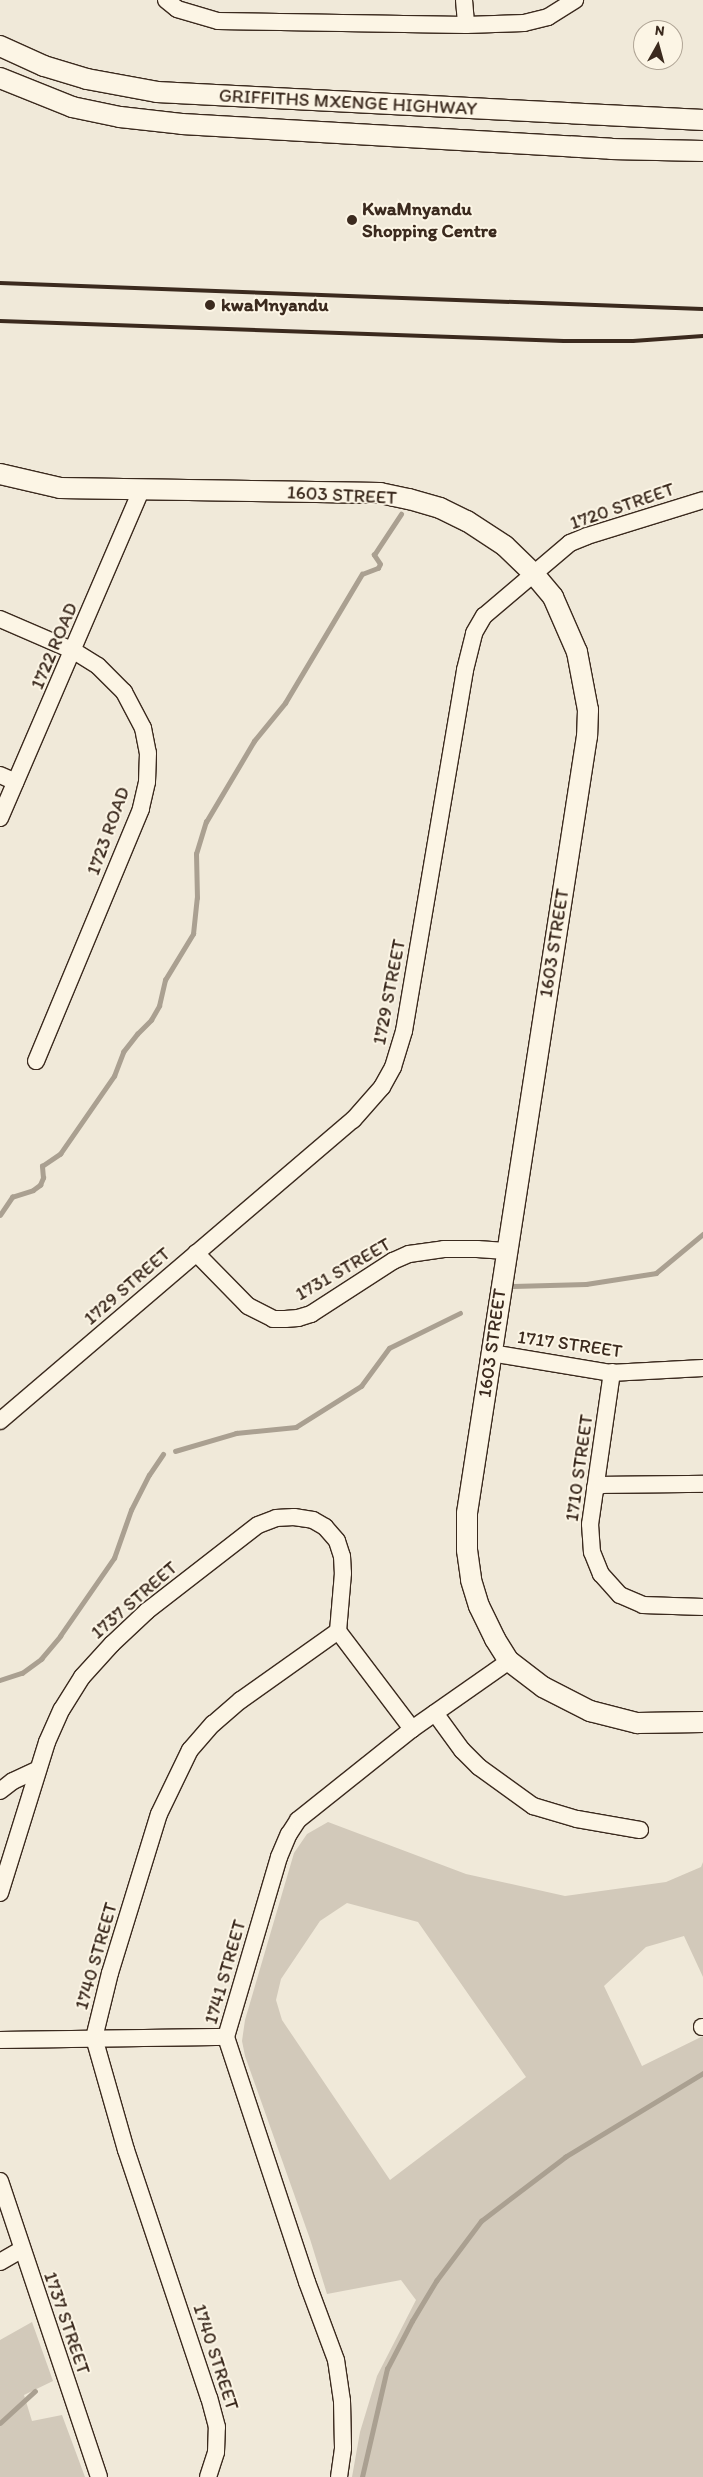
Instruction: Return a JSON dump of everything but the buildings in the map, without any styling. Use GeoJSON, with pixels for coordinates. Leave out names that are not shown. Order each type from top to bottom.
{"type":"FeatureCollection","features":[{"type":"Feature","properties":{"kind":"street"},"geometry":{"type":"LineString","coordinates":[[166,0],[177,9],[218,21],[466,25],[524,23],[548,17],[575,0]]}},
{"type":"Feature","properties":{"kind":"street"},"geometry":{"type":"LineString","coordinates":[[464,0],[466,25]]}},
{"type":"Feature","properties":{"kind":"street","name":"GRIFFITHS MXENGE HIGHWAY"},"geometry":{"type":"LineString","coordinates":[[0,46],[44,66],[87,79],[157,92],[703,120]]}},
{"type":"Feature","properties":{"kind":"street","name":"GRIFFITHS MXENGE HIGHWAY"},"geometry":{"type":"LineString","coordinates":[[0,78],[72,107],[120,117],[182,124],[611,149],[703,151]]}},
{"type":"Feature","properties":{"kind":"street","name":"1603 STREET"},"geometry":{"type":"LineString","coordinates":[[0,474],[60,488],[380,493],[409,499],[440,508],[467,521],[505,546],[534,573],[553,597],[577,652],[587,702],[587,728],[467,1513],[467,1550],[471,1580],[479,1606],[495,1640],[509,1661],[542,1686],[590,1711],[637,1723],[701,1726]]}},
{"type":"Feature","properties":{"kind":"street","name":"1722 ROAD"},"geometry":{"type":"LineString","coordinates":[[0,818],[74,651],[142,489]]}},
{"type":"Feature","properties":{"kind":"street","name":"1720 STREET"},"geometry":{"type":"LineString","coordinates":[[534,573],[570,544],[587,536],[703,500]]}},
{"type":"Feature","properties":{"kind":"street","name":"1729 STREET"},"geometry":{"type":"LineString","coordinates":[[0,1421],[353,1120],[382,1087],[393,1067],[404,1031],[465,670],[474,633],[484,616],[534,573]]}},
{"type":"Feature","properties":{"kind":"street","name":"1723 ROAD"},"geometry":{"type":"LineString","coordinates":[[0,619],[74,651],[98,666],[124,692],[143,728],[148,753],[147,782],[141,809],[36,1061]]}},
{"type":"Feature","properties":{"kind":"street"},"geometry":{"type":"LineString","coordinates":[[0,775],[16,782]]}},
{"type":"Feature","properties":{"kind":"street","name":"1731 STREET"},"geometry":{"type":"LineString","coordinates":[[196,1253],[248,1306],[273,1319],[285,1319],[311,1314],[393,1261],[409,1254],[444,1249],[506,1251]]}},
{"type":"Feature","properties":{"kind":"street","name":"1717 STREET"},"geometry":{"type":"LineString","coordinates":[[491,1353],[612,1372],[703,1368]]}},
{"type":"Feature","properties":{"kind":"street","name":"1710 STREET"},"geometry":{"type":"LineString","coordinates":[[612,1372],[590,1524],[592,1552],[601,1574],[620,1595],[644,1605],[703,1607]]}},
{"type":"Feature","properties":{"kind":"street"},"geometry":{"type":"LineString","coordinates":[[595,1488],[602,1485],[703,1484]]}},
{"type":"Feature","properties":{"kind":"street","name":"1737 STREET"},"geometry":{"type":"LineString","coordinates":[[0,1893],[36,1770],[62,1709],[82,1677],[112,1644],[147,1611],[258,1525],[276,1518],[294,1517],[313,1520],[325,1527],[337,1541],[342,1556],[343,1573],[338,1631]]}},
{"type":"Feature","properties":{"kind":"street"},"geometry":{"type":"LineString","coordinates":[[338,1631],[412,1729]]}},
{"type":"Feature","properties":{"kind":"street","name":"1740 STREET"},"geometry":{"type":"LineString","coordinates":[[208,2477],[216,2452],[217,2427],[126,2150],[94,2038],[110,1974],[159,1814],[190,1750],[213,1724],[241,1700],[338,1631]]}},
{"type":"Feature","properties":{"kind":"street","name":"1741 STREET"},"geometry":{"type":"LineString","coordinates":[[339,2477],[344,2448],[342,2401],[336,2360],[306,2282],[226,2037],[279,1857],[288,1834],[307,1811],[412,1729],[509,1661]]}},
{"type":"Feature","properties":{"kind":"street"},"geometry":{"type":"LineString","coordinates":[[434,1713],[462,1750],[479,1767],[533,1806],[577,1819],[640,1830]]}},
{"type":"Feature","properties":{"kind":"street"},"geometry":{"type":"LineString","coordinates":[[0,1791],[13,1781],[36,1770]]}},
{"type":"Feature","properties":{"kind":"street"},"geometry":{"type":"LineString","coordinates":[[0,2040],[226,2037]]}},
{"type":"Feature","properties":{"kind":"street","name":"1737 STREET"},"geometry":{"type":"LineString","coordinates":[[0,2181],[21,2250],[98,2477]]}},
{"type":"Feature","properties":{"kind":"street"},"geometry":{"type":"LineString","coordinates":[[0,2262],[21,2250]]}},
{"type":"Feature","properties":{"kind":"shaded area"},"geometry":{"type":"Polygon","coordinates":[[[328,1822],[466,1874],[565,1896],[666,1882],[701,1867],[703,1862],[703,1977],[684,1936],[646,1947],[604,1986],[642,2066],[703,2036],[703,2477],[352,2477],[360,2432],[377,2376],[416,2300],[401,2280],[327,2294],[310,2239],[245,2056],[242,2041],[245,2020],[294,1853],[307,1834],[328,1822]],[[347,1903],[320,1921],[281,1979],[276,2000],[282,2020],[390,2180],[526,2077],[418,1922],[347,1903]]]}},
{"type":"Feature","properties":{"kind":"shaded area"},"geometry":{"type":"Polygon","coordinates":[[[32,2322],[53,2381],[24,2395],[32,2421],[62,2415],[85,2477],[0,2477],[0,2340],[32,2322]]]}},
{"type":"Feature","properties":{"kind":"waterway"},"geometry":{"type":"LineString","coordinates":[[0,1215],[12,1197],[33,1190],[40,1185],[43,1178],[42,1166],[60,1154],[114,1076],[123,1052],[151,1020],[159,1006],[165,980],[193,934],[197,898],[196,854],[206,822],[254,741],[285,703],[362,574],[378,568],[380,564],[374,555],[401,514]]}},
{"type":"Feature","properties":{"kind":"waterway"},"geometry":{"type":"LineString","coordinates":[[513,1286],[586,1284],[656,1273],[703,1234]]}},
{"type":"Feature","properties":{"kind":"waterway"},"geometry":{"type":"LineString","coordinates":[[175,1451],[236,1433],[296,1427],[361,1386],[389,1348],[460,1313]]}},
{"type":"Feature","properties":{"kind":"waterway"},"geometry":{"type":"LineString","coordinates":[[0,1680],[22,1673],[41,1659],[60,1636],[114,1558],[131,1510],[149,1475],[163,1454]]}},
{"type":"Feature","properties":{"kind":"waterway"},"geometry":{"type":"LineString","coordinates":[[362,2477],[387,2369],[412,2321],[436,2281],[481,2221],[565,2157],[703,2073]]}},
{"type":"Feature","properties":{"kind":"waterway"},"geometry":{"type":"LineString","coordinates":[[0,2423],[35,2391]]}},
{"type":"Feature","properties":{"kind":"railway"},"geometry":{"type":"LineString","coordinates":[[0,283],[703,309]]}},
{"type":"Feature","properties":{"kind":"railway"},"geometry":{"type":"LineString","coordinates":[[0,321],[564,341],[633,341],[703,336]]}},
{"type":"Feature","properties":{"kind":"place","name":"KwaMnyandu Shopping Centre"},"geometry":{"type":"Point","coordinates":[352,220]}},
{"type":"Feature","properties":{"kind":"place","name":"kwaMnyandu"},"geometry":{"type":"Point","coordinates":[210,305]}}]}
